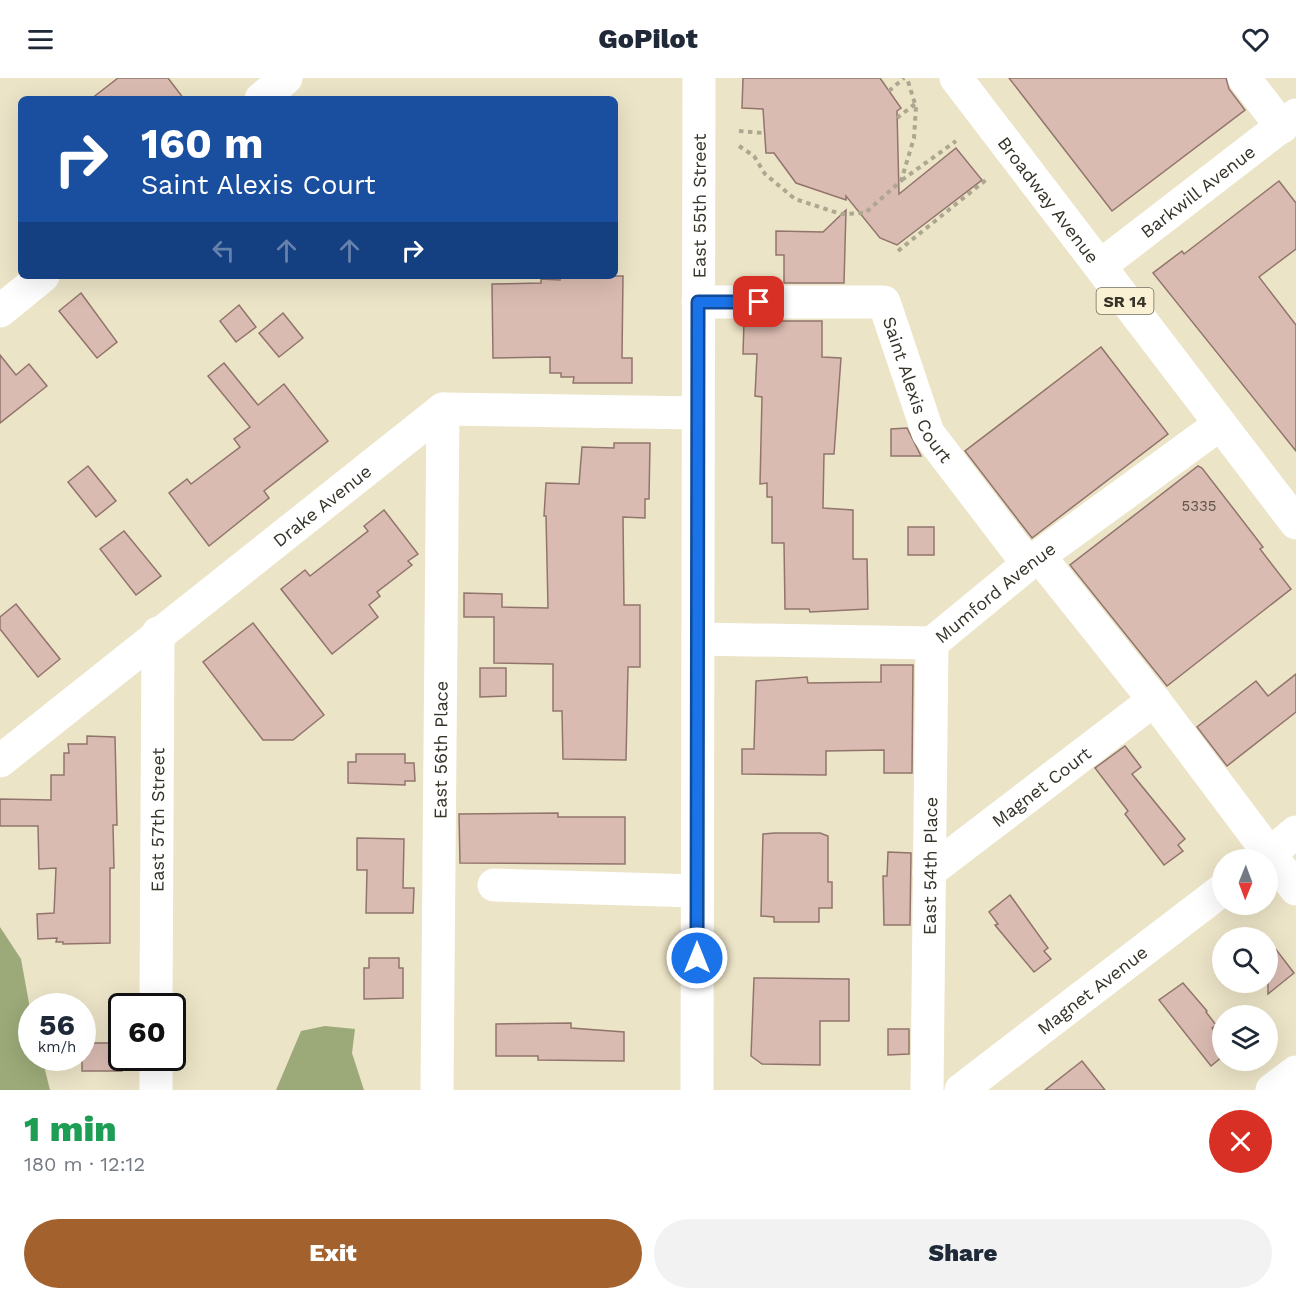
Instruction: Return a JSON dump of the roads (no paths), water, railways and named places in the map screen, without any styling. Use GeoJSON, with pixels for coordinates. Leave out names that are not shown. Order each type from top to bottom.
{"type":"FeatureCollection","features":[{"type":"Feature","properties":{"kind":"street"},"geometry":{"type":"LineString","coordinates":[[265,96],[286,78]]}},
{"type":"Feature","properties":{"kind":"street","name":"East 55th Street"},"geometry":{"type":"LineString","coordinates":[[697,1090],[699,78]]}},
{"type":"Feature","properties":{"kind":"street","name":"Broadway Avenue"},"geometry":{"type":"LineString","coordinates":[[956,78],[1296,523]]}},
{"type":"Feature","properties":{"kind":"street"},"geometry":{"type":"LineString","coordinates":[[1244,78],[1289,121]]}},
{"type":"Feature","properties":{"kind":"street","name":"Barkwill Avenue"},"geometry":{"type":"LineString","coordinates":[[1100,266],[1289,121]]}},
{"type":"Feature","properties":{"kind":"street"},"geometry":{"type":"LineString","coordinates":[[0,311],[39,279]]}},
{"type":"Feature","properties":{"kind":"street","name":"Saint Alexis Court"},"geometry":{"type":"LineString","coordinates":[[698,302],[884,302],[928,433],[1033,560],[1154,700],[1260,849]]}},
{"type":"Feature","properties":{"kind":"street"},"geometry":{"type":"LineString","coordinates":[[443,409],[698,413]]}},
{"type":"Feature","properties":{"kind":"street","name":"Drake Avenue"},"geometry":{"type":"LineString","coordinates":[[0,761],[158,633],[443,409]]}},
{"type":"Feature","properties":{"kind":"street","name":"East 56th Place"},"geometry":{"type":"LineString","coordinates":[[437,1090],[443,409]]}},
{"type":"Feature","properties":{"kind":"street","name":"Mumford Avenue"},"geometry":{"type":"LineString","coordinates":[[698,639],[932,643],[1033,560],[1219,425]]}},
{"type":"Feature","properties":{"kind":"street","name":"East 57th Street"},"geometry":{"type":"LineString","coordinates":[[156,993],[158,633]]}},
{"type":"Feature","properties":{"kind":"street","name":"East 54th Place"},"geometry":{"type":"LineString","coordinates":[[927,1090],[932,643]]}},
{"type":"Feature","properties":{"kind":"street","name":"Magnet Court"},"geometry":{"type":"LineString","coordinates":[[929,872],[1154,700]]}},
{"type":"Feature","properties":{"kind":"street"},"geometry":{"type":"LineString","coordinates":[[1276,849],[1296,832]]}},
{"type":"Feature","properties":{"kind":"street","name":"Saint Alexis Court"},"geometry":{"type":"LineString","coordinates":[[1278,870],[1296,889]]}},
{"type":"Feature","properties":{"kind":"street"},"geometry":{"type":"LineString","coordinates":[[494,885],[697,891]]}},
{"type":"Feature","properties":{"kind":"street","name":"Magnet Avenue"},"geometry":{"type":"LineString","coordinates":[[961,1090],[1212,898]]}},
{"type":"Feature","properties":{"kind":"street"},"geometry":{"type":"LineString","coordinates":[[156,1071],[156,1090]]}},
{"type":"Feature","properties":{"kind":"street"},"geometry":{"type":"LineString","coordinates":[[1272,1090],[1296,1072]]}}]}
